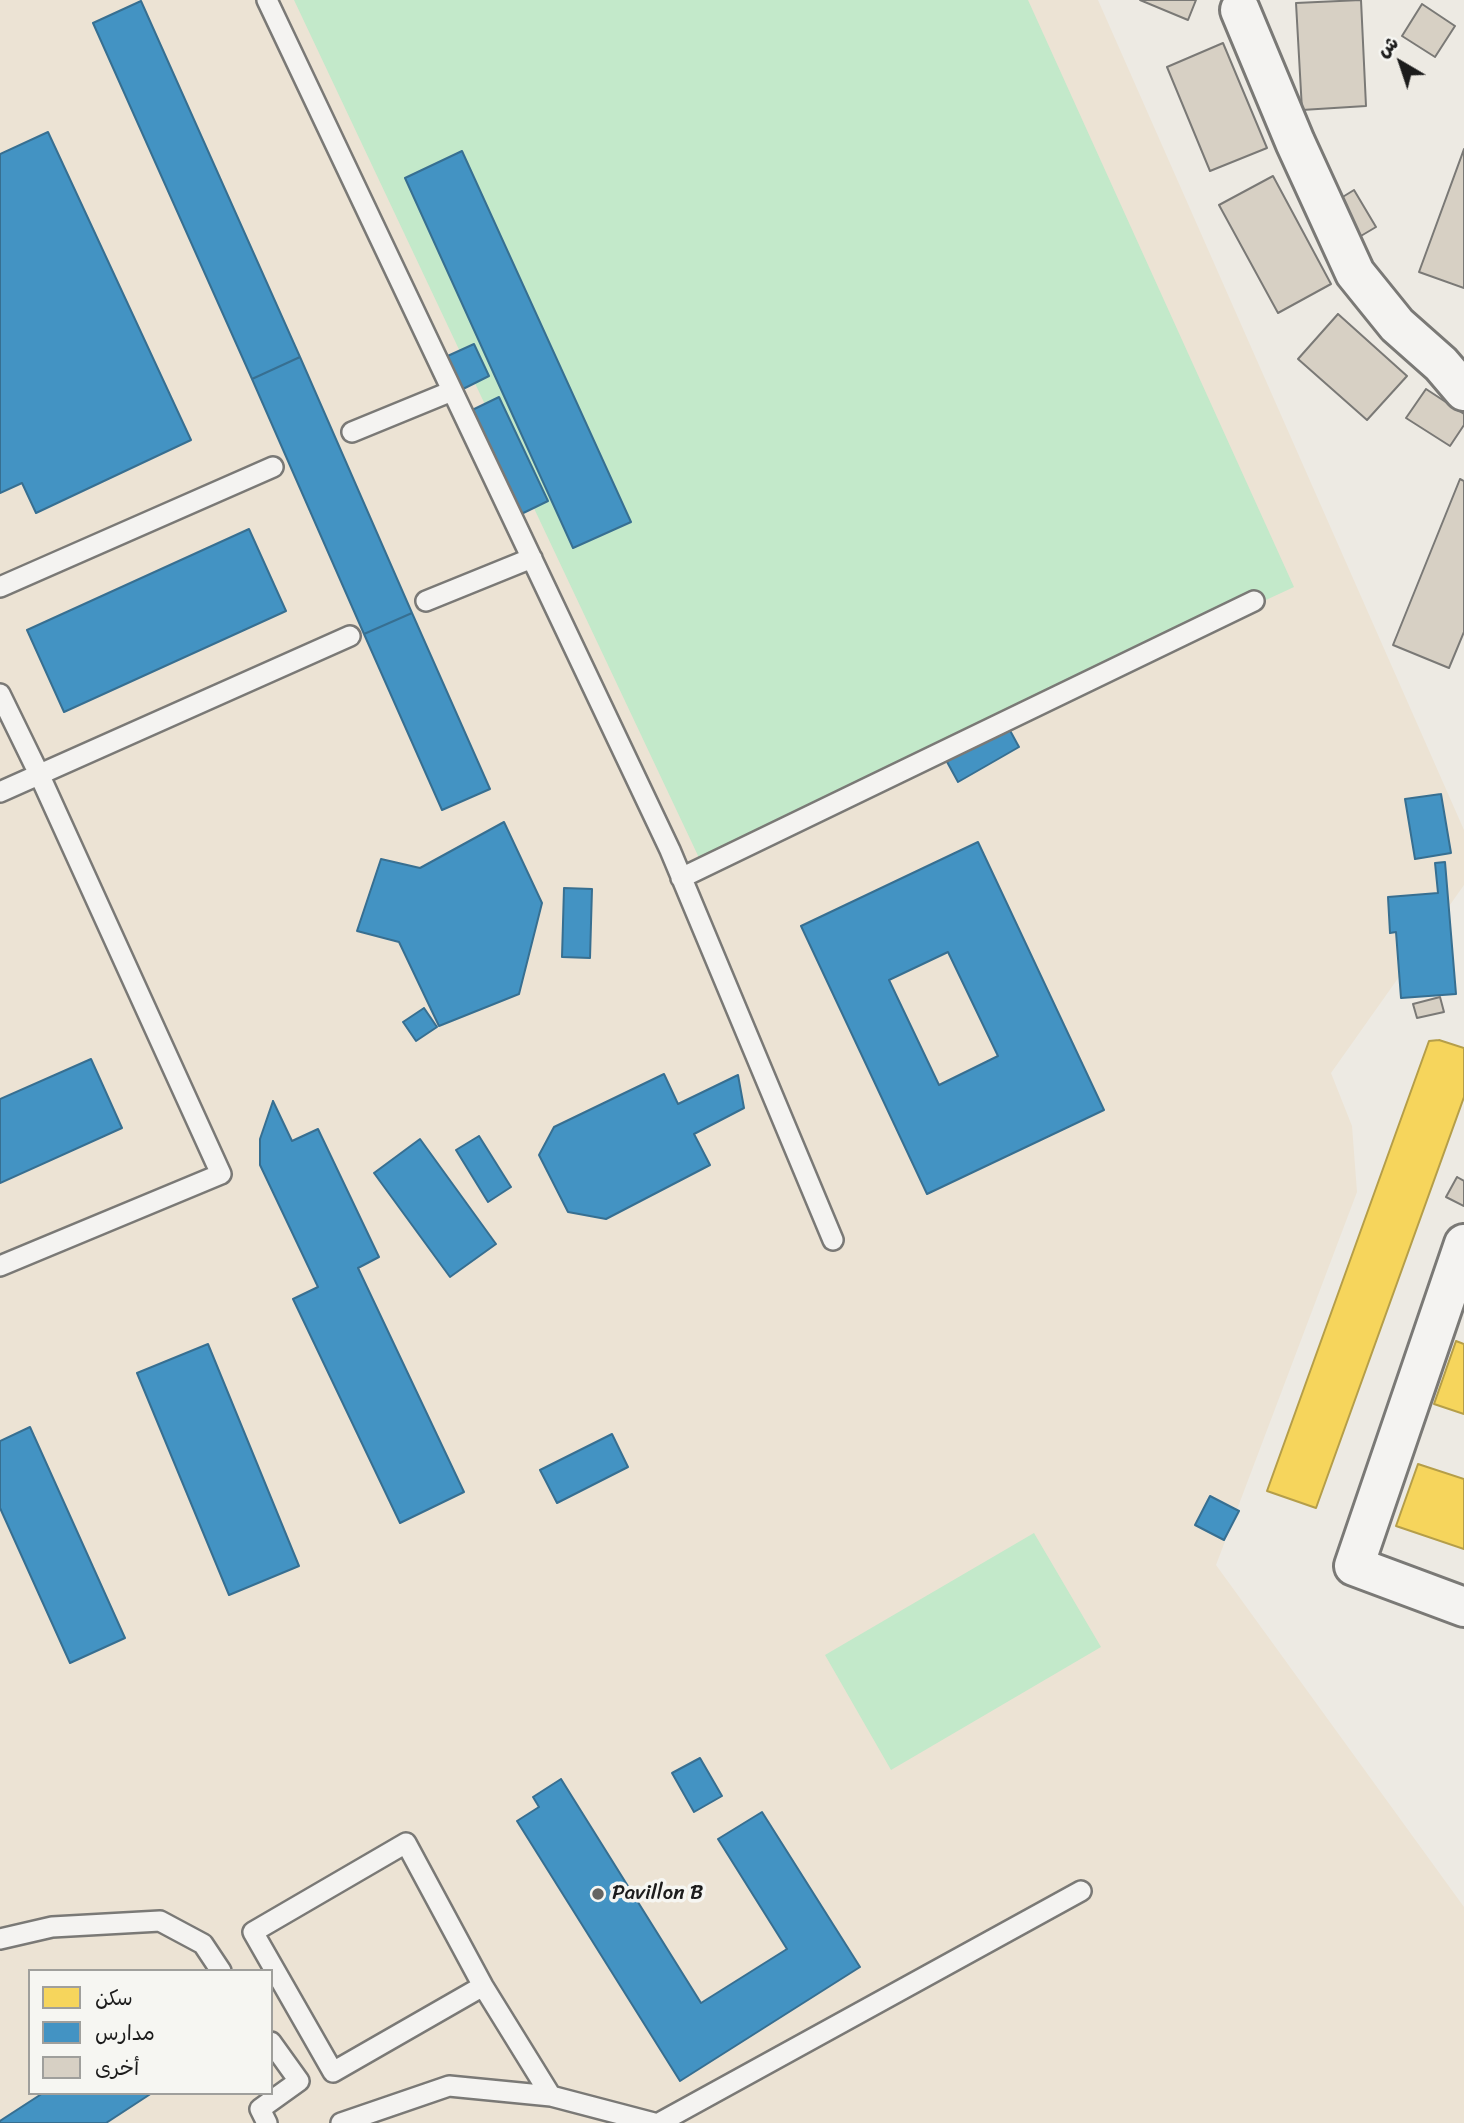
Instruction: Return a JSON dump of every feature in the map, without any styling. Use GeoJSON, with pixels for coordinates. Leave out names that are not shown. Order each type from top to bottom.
{"type":"FeatureCollection","features":[{"type":"Feature","properties":{"kind":"street"},"geometry":{"type":"LineString","coordinates":[[1240,10],[1294,142],[1355,273],[1397,325],[1441,364],[1464,391]]}},
{"type":"Feature","properties":{"kind":"street"},"geometry":{"type":"LineString","coordinates":[[1464,1244],[1453,1313],[1354,1566],[1464,1606]]}},
{"type":"Feature","properties":{"kind":"lane"},"geometry":{"type":"LineString","coordinates":[[267,0],[670,850],[833,1240]]}},
{"type":"Feature","properties":{"kind":"lane"},"geometry":{"type":"LineString","coordinates":[[352,432],[453,391]]}},
{"type":"Feature","properties":{"kind":"lane"},"geometry":{"type":"LineString","coordinates":[[0,587],[273,467]]}},
{"type":"Feature","properties":{"kind":"lane"},"geometry":{"type":"LineString","coordinates":[[426,601],[531,558]]}},
{"type":"Feature","properties":{"kind":"lane"},"geometry":{"type":"LineString","coordinates":[[681,878],[1254,601]]}},
{"type":"Feature","properties":{"kind":"lane"},"geometry":{"type":"LineString","coordinates":[[0,792],[350,636]]}},
{"type":"Feature","properties":{"kind":"lane"},"geometry":{"type":"LineString","coordinates":[[0,694],[221,1174],[0,1266]]}},
{"type":"Feature","properties":{"kind":"lane"},"geometry":{"type":"LineString","coordinates":[[483,1986],[333,2072],[253,1932],[406,1843],[483,1986],[551,2096]]}},
{"type":"Feature","properties":{"kind":"lane"},"geometry":{"type":"LineString","coordinates":[[341,2123],[449,2085],[551,2096],[657,2123],[1081,1891]]}},
{"type":"Feature","properties":{"kind":"lane"},"geometry":{"type":"LineString","coordinates":[[0,1940],[52,1927],[160,1921],[203,1944],[221,1969]]}},
{"type":"Feature","properties":{"kind":"lane"},"geometry":{"type":"LineString","coordinates":[[267,2123],[260,2109],[299,2081],[273,2045]]}},
{"type":"Feature","properties":{"kind":"shaded area"},"geometry":{"type":"Polygon","coordinates":[[[0,0],[1098,0],[1464,830],[1464,885],[1331,1073],[1352,1126],[1357,1192],[1216,1565],[1464,1907],[1464,2123],[0,2123],[0,0]]]}},
{"type":"Feature","properties":{"kind":"green space"},"geometry":{"type":"Polygon","coordinates":[[[294,0],[1028,0],[1294,587],[701,862],[294,0]]]}},
{"type":"Feature","properties":{"kind":"green space"},"geometry":{"type":"Polygon","coordinates":[[[1034,1533],[1101,1647],[891,1770],[825,1655],[1034,1533]]]}},
{"type":"Feature","properties":{"kind":"building: سكن"},"geometry":{"type":"Polygon","coordinates":[[[1439,1040],[1464,1048],[1464,1097],[1316,1508],[1267,1491],[1429,1041],[1439,1040]]]}},
{"type":"Feature","properties":{"kind":"building: سكن"},"geometry":{"type":"Polygon","coordinates":[[[1456,1341],[1464,1344],[1464,1414],[1434,1404],[1456,1341]]]}},
{"type":"Feature","properties":{"kind":"building: سكن"},"geometry":{"type":"Polygon","coordinates":[[[1418,1464],[1464,1479],[1464,1549],[1396,1526],[1418,1464]]]}},
{"type":"Feature","properties":{"kind":"building: مدارس"},"geometry":{"type":"Polygon","coordinates":[[[141,1],[300,357],[252,379],[93,23],[141,1]]]}},
{"type":"Feature","properties":{"kind":"building: مدارس"},"geometry":{"type":"Polygon","coordinates":[[[48,132],[191,440],[36,513],[22,483],[0,493],[0,154],[48,132]]]}},
{"type":"Feature","properties":{"kind":"building: مدارس"},"geometry":{"type":"Polygon","coordinates":[[[462,151],[631,522],[573,548],[405,178],[462,151]]]}},
{"type":"Feature","properties":{"kind":"building: مدارس"},"geometry":{"type":"Polygon","coordinates":[[[474,344],[489,376],[457,392],[441,359],[474,344]]]}},
{"type":"Feature","properties":{"kind":"building: مدارس"},"geometry":{"type":"Polygon","coordinates":[[[300,357],[412,613],[364,634],[252,379],[300,357]]]}},
{"type":"Feature","properties":{"kind":"building: مدارس"},"geometry":{"type":"Polygon","coordinates":[[[499,397],[548,501],[513,518],[464,414],[499,397]]]}},
{"type":"Feature","properties":{"kind":"building: مدارس"},"geometry":{"type":"Polygon","coordinates":[[[249,529],[286,611],[64,712],[27,630],[249,529]]]}},
{"type":"Feature","properties":{"kind":"building: مدارس"},"geometry":{"type":"Polygon","coordinates":[[[412,613],[490,789],[442,810],[364,634],[412,613]]]}},
{"type":"Feature","properties":{"kind":"building: مدارس"},"geometry":{"type":"Polygon","coordinates":[[[1007,725],[1019,747],[958,782],[946,760],[1007,725]]]}},
{"type":"Feature","properties":{"kind":"building: مدارس"},"geometry":{"type":"Polygon","coordinates":[[[1441,794],[1451,853],[1415,859],[1405,799],[1441,794]]]}},
{"type":"Feature","properties":{"kind":"building: مدارس"},"geometry":{"type":"Polygon","coordinates":[[[504,822],[542,903],[519,994],[439,1026],[399,942],[357,931],[381,859],[420,868],[504,822]]]}},
{"type":"Feature","properties":{"kind":"building: مدارس"},"geometry":{"type":"Polygon","coordinates":[[[978,842],[1104,1110],[927,1194],[801,926],[978,842]],[[948,952],[889,980],[939,1085],[998,1056],[948,952]]]}},
{"type":"Feature","properties":{"kind":"building: مدارس"},"geometry":{"type":"Polygon","coordinates":[[[1445,862],[1456,994],[1401,998],[1396,932],[1390,933],[1388,897],[1438,893],[1435,863],[1445,862]]]}},
{"type":"Feature","properties":{"kind":"building: مدارس"},"geometry":{"type":"Polygon","coordinates":[[[564,888],[592,889],[590,958],[562,957],[564,888]]]}},
{"type":"Feature","properties":{"kind":"building: مدارس"},"geometry":{"type":"Polygon","coordinates":[[[424,1008],[437,1027],[416,1041],[403,1022],[424,1008]]]}},
{"type":"Feature","properties":{"kind":"building: مدارس"},"geometry":{"type":"Polygon","coordinates":[[[91,1059],[122,1128],[0,1183],[0,1099],[91,1059]]]}},
{"type":"Feature","properties":{"kind":"building: مدارس"},"geometry":{"type":"Polygon","coordinates":[[[664,1074],[678,1104],[738,1075],[744,1108],[694,1134],[710,1165],[606,1219],[568,1212],[539,1155],[554,1127],[664,1074]]]}},
{"type":"Feature","properties":{"kind":"building: مدارس"},"geometry":{"type":"Polygon","coordinates":[[[273,1101],[292,1141],[318,1129],[379,1257],[358,1268],[464,1492],[400,1523],[293,1299],[318,1287],[260,1165],[260,1139],[273,1101]]]}},
{"type":"Feature","properties":{"kind":"building: مدارس"},"geometry":{"type":"Polygon","coordinates":[[[479,1136],[511,1187],[488,1202],[456,1150],[479,1136]]]}},
{"type":"Feature","properties":{"kind":"building: مدارس"},"geometry":{"type":"Polygon","coordinates":[[[420,1139],[496,1244],[450,1277],[374,1173],[420,1139]]]}},
{"type":"Feature","properties":{"kind":"building: مدارس"},"geometry":{"type":"Polygon","coordinates":[[[208,1344],[299,1566],[229,1595],[137,1373],[208,1344]]]}},
{"type":"Feature","properties":{"kind":"building: مدارس"},"geometry":{"type":"Polygon","coordinates":[[[30,1427],[125,1638],[70,1663],[0,1508],[0,1441],[30,1427]]]}},
{"type":"Feature","properties":{"kind":"building: مدارس"},"geometry":{"type":"Polygon","coordinates":[[[612,1434],[628,1467],[557,1503],[540,1470],[612,1434]]]}},
{"type":"Feature","properties":{"kind":"building: مدارس"},"geometry":{"type":"Polygon","coordinates":[[[1210,1496],[1239,1511],[1224,1540],[1195,1525],[1210,1496]]]}},
{"type":"Feature","properties":{"kind":"building: مدارس"},"geometry":{"type":"Polygon","coordinates":[[[700,1758],[722,1796],[694,1812],[672,1773],[700,1758]]]}},
{"type":"Feature","properties":{"kind":"building: مدارس","name":"Pavillon B"},"geometry":{"type":"Polygon","coordinates":[[[561,1779],[701,2003],[787,1949],[718,1839],[762,1812],[860,1967],[680,2081],[517,1821],[539,1807],[533,1797],[561,1779]]]}},
{"type":"Feature","properties":{"kind":"building: مدارس"},"geometry":{"type":"Polygon","coordinates":[[[40,2095],[149,2095],[106,2123],[0,2121],[40,2095]]]}},
{"type":"Feature","properties":{"kind":"building: أخرى"},"geometry":{"type":"Polygon","coordinates":[[[1140,0],[1196,0],[1188,20],[1140,0]]]}},
{"type":"Feature","properties":{"kind":"building: أخرى"},"geometry":{"type":"Polygon","coordinates":[[[1361,0],[1366,106],[1302,110],[1296,3],[1361,0]]]}},
{"type":"Feature","properties":{"kind":"building: أخرى"},"geometry":{"type":"Polygon","coordinates":[[[1422,4],[1455,26],[1435,57],[1402,36],[1422,4]]]}},
{"type":"Feature","properties":{"kind":"building: أخرى"},"geometry":{"type":"Polygon","coordinates":[[[1223,43],[1267,148],[1210,171],[1167,67],[1223,43]]]}},
{"type":"Feature","properties":{"kind":"building: أخرى"},"geometry":{"type":"Polygon","coordinates":[[[1464,149],[1464,288],[1419,272],[1464,149]]]}},
{"type":"Feature","properties":{"kind":"building: أخرى"},"geometry":{"type":"Polygon","coordinates":[[[1273,176],[1331,284],[1278,313],[1219,205],[1273,176]]]}},
{"type":"Feature","properties":{"kind":"building: أخرى"},"geometry":{"type":"Polygon","coordinates":[[[1354,190],[1376,227],[1349,243],[1328,206],[1354,190]]]}},
{"type":"Feature","properties":{"kind":"building: أخرى"},"geometry":{"type":"Polygon","coordinates":[[[1338,314],[1407,376],[1367,420],[1298,359],[1338,314]]]}},
{"type":"Feature","properties":{"kind":"building: أخرى"},"geometry":{"type":"Polygon","coordinates":[[[1426,389],[1464,414],[1464,425],[1450,446],[1406,418],[1426,389]]]}},
{"type":"Feature","properties":{"kind":"building: أخرى"},"geometry":{"type":"Polygon","coordinates":[[[1460,479],[1464,481],[1464,632],[1449,668],[1393,645],[1460,479]]]}},
{"type":"Feature","properties":{"kind":"building: أخرى"},"geometry":{"type":"Polygon","coordinates":[[[1440,997],[1444,1012],[1417,1018],[1413,1004],[1440,997]]]}},
{"type":"Feature","properties":{"kind":"building: أخرى"},"geometry":{"type":"Polygon","coordinates":[[[1457,1177],[1464,1181],[1464,1206],[1446,1197],[1457,1177]]]}},
{"type":"Feature","properties":{"kind":"place","name":"Pavillon B"},"geometry":{"type":"Point","coordinates":[598,1894]}}]}
